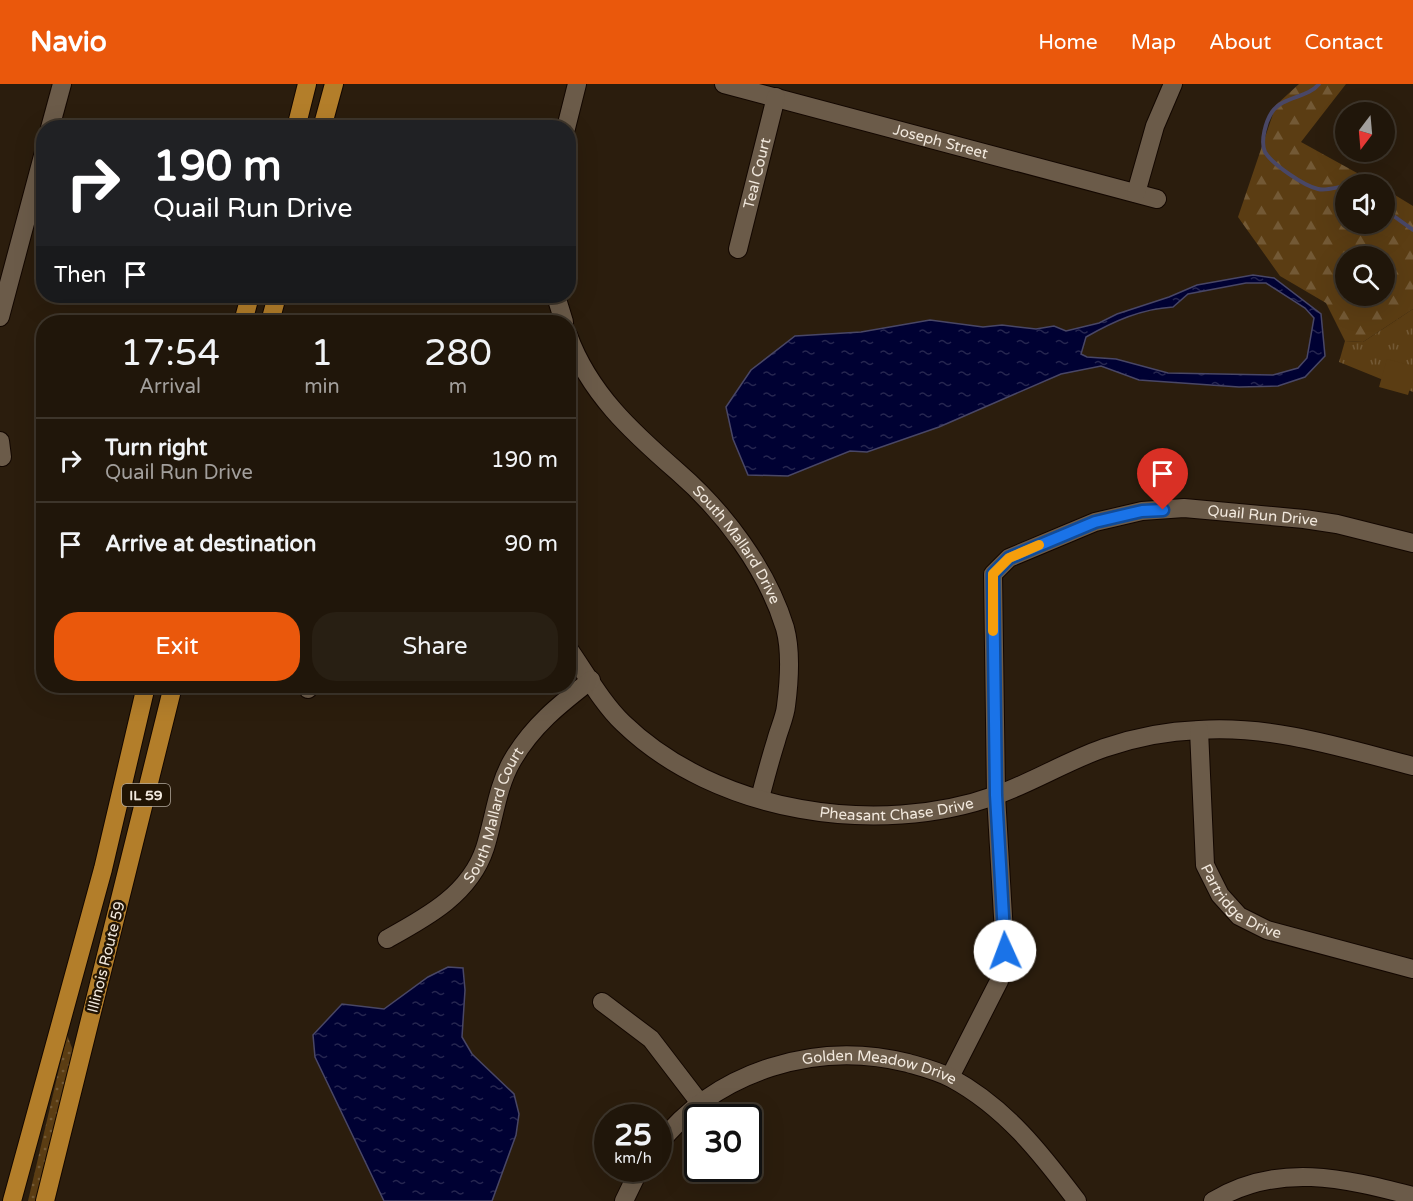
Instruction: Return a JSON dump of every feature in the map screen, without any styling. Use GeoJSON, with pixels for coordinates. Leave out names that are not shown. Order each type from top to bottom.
{"type":"FeatureCollection","features":[{"type":"Feature","properties":{"kind":"main road"},"geometry":{"type":"LineString","coordinates":[[298,120],[307,84]]}},
{"type":"Feature","properties":{"kind":"main road"},"geometry":{"type":"LineString","coordinates":[[324,120],[334,84]]}},
{"type":"Feature","properties":{"kind":"main road","name":"Illinois Route 59"},"geometry":{"type":"LineString","coordinates":[[12,1201],[68,1000],[144,693]]}},
{"type":"Feature","properties":{"kind":"main road","name":"Illinois Route 59"},"geometry":{"type":"LineString","coordinates":[[45,1201],[171,693]]}},
{"type":"Feature","properties":{"kind":"main road"},"geometry":{"type":"LineString","coordinates":[[68,1000],[83,1051]]}},
{"type":"Feature","properties":{"kind":"street"},"geometry":{"type":"LineString","coordinates":[[52,120],[62,84]]}},
{"type":"Feature","properties":{"kind":"street"},"geometry":{"type":"LineString","coordinates":[[568,120],[577,84]]}},
{"type":"Feature","properties":{"kind":"street","name":"Joseph Street"},"geometry":{"type":"LineString","coordinates":[[724,84],[1157,199]]}},
{"type":"Feature","properties":{"kind":"street"},"geometry":{"type":"LineString","coordinates":[[1136,193],[1155,126],[1173,84]]}},
{"type":"Feature","properties":{"kind":"street","name":"Teal Court"},"geometry":{"type":"LineString","coordinates":[[738,249],[776,98]]}},
{"type":"Feature","properties":{"kind":"street"},"geometry":{"type":"LineString","coordinates":[[0,317],[36,182]]}},
{"type":"Feature","properties":{"kind":"street","name":"South Mallard Drive"},"geometry":{"type":"LineString","coordinates":[[576,350],[598,393],[634,435],[711,505],[741,543],[767,583],[786,630],[788,669],[786,707],[760,798]]}},
{"type":"Feature","properties":{"kind":"street","name":"Quail Run Drive"},"geometry":{"type":"LineString","coordinates":[[950,1077],[999,981],[1005,951],[996,795],[993,574],[1009,558],[1095,522],[1142,511],[1184,508],[1337,524],[1413,543]]}},
{"type":"Feature","properties":{"kind":"street","name":"Pheasant Chase Drive"},"geometry":{"type":"LineString","coordinates":[[576,659],[622,723],[667,759],[710,781],[760,798],[814,812],[859,817],[903,815],[950,808],[996,795],[1104,748],[1152,736],[1199,729],[1260,730],[1316,741],[1413,766]]}},
{"type":"Feature","properties":{"kind":"street","name":"South Mallard Court"},"geometry":{"type":"LineString","coordinates":[[576,692],[591,680]]}},
{"type":"Feature","properties":{"kind":"street","name":"South Mallard Court"},"geometry":{"type":"LineString","coordinates":[[387,939],[436,911],[467,882],[484,851],[501,788],[511,762],[544,718],[575,693]]}},
{"type":"Feature","properties":{"kind":"street","name":"Partridge Drive"},"geometry":{"type":"LineString","coordinates":[[1199,729],[1205,865],[1220,895],[1239,916],[1267,930],[1413,969]]}},
{"type":"Feature","properties":{"kind":"street"},"geometry":{"type":"LineString","coordinates":[[602,1002],[651,1039],[700,1103]]}},
{"type":"Feature","properties":{"kind":"street","name":"Golden Meadow Drive"},"geometry":{"type":"LineString","coordinates":[[672,1131],[700,1103],[741,1079],[809,1056],[849,1054],[887,1058],[950,1077],[988,1102],[1016,1125],[1042,1154],[1077,1201]]}},
{"type":"Feature","properties":{"kind":"street"},"geometry":{"type":"LineString","coordinates":[[1213,1201],[1243,1185],[1275,1178],[1307,1175],[1342,1179],[1382,1195],[1413,1196]]}},
{"type":"Feature","properties":{"kind":"street"},"geometry":{"type":"LineString","coordinates":[[624,1201],[633,1182]]}},
{"type":"Feature","properties":{"kind":"green space"},"geometry":{"type":"Polygon","coordinates":[[[1299,84],[1346,84],[1301,142],[1359,174],[1335,174],[1335,234],[1395,234],[1395,195],[1413,206],[1413,309],[1363,342],[1345,341],[1326,303],[1280,276],[1238,217],[1276,105],[1299,84]]]}},
{"type":"Feature","properties":{"kind":"green space"},"geometry":{"type":"Polygon","coordinates":[[[1413,309],[1413,392],[1339,362],[1345,341],[1363,342],[1413,309]]]}},
{"type":"Feature","properties":{"kind":"green space"},"geometry":{"type":"Polygon","coordinates":[[[1387,359],[1413,366],[1413,379],[1408,395],[1379,387],[1387,359]]]}},
{"type":"Feature","properties":{"kind":"green space"},"geometry":{"type":"Polygon","coordinates":[[[67,1035],[74,1053],[36,1201],[28,1201],[67,1035]]]}},
{"type":"Feature","properties":{"kind":"water"},"geometry":{"type":"Polygon","coordinates":[[[1253,275],[1274,278],[1321,314],[1325,356],[1305,377],[1278,386],[1239,387],[1139,380],[1101,366],[1061,374],[939,427],[867,452],[850,451],[788,476],[748,475],[733,439],[726,407],[751,370],[795,336],[861,332],[930,320],[983,327],[1002,325],[1036,329],[1054,326],[1066,331],[1099,323],[1117,314],[1197,285],[1253,275]],[[1246,283],[1188,294],[1173,307],[1150,310],[1128,317],[1086,337],[1081,354],[1087,357],[1116,359],[1168,373],[1273,375],[1298,368],[1307,358],[1314,318],[1305,308],[1266,283],[1246,283]]]}},
{"type":"Feature","properties":{"kind":"water"},"geometry":{"type":"Polygon","coordinates":[[[448,967],[463,968],[465,990],[462,1037],[472,1054],[514,1094],[519,1114],[516,1135],[492,1201],[384,1201],[315,1057],[313,1035],[342,1004],[384,1009],[428,977],[448,967]]]}},
{"type":"Feature","properties":{"kind":"waterway"},"geometry":{"type":"LineString","coordinates":[[1319,84],[1309,92],[1282,103],[1272,112],[1264,131],[1263,142],[1265,152],[1269,157],[1297,179],[1318,189],[1335,188]]}},
{"type":"Feature","properties":{"kind":"waterway"},"geometry":{"type":"LineString","coordinates":[[1395,217],[1413,230]]}},
{"type":"Feature","properties":{"kind":"slow traffic"},"geometry":{"type":"LineString","coordinates":[[993,631],[993,574],[1009,558],[1039,545]]}},
{"type":"Feature","properties":{"kind":"route"},"geometry":{"type":"LineString","coordinates":[[1005,951],[996,795],[993,574],[1009,558],[1095,522],[1142,511],[1163,510]]}}]}
